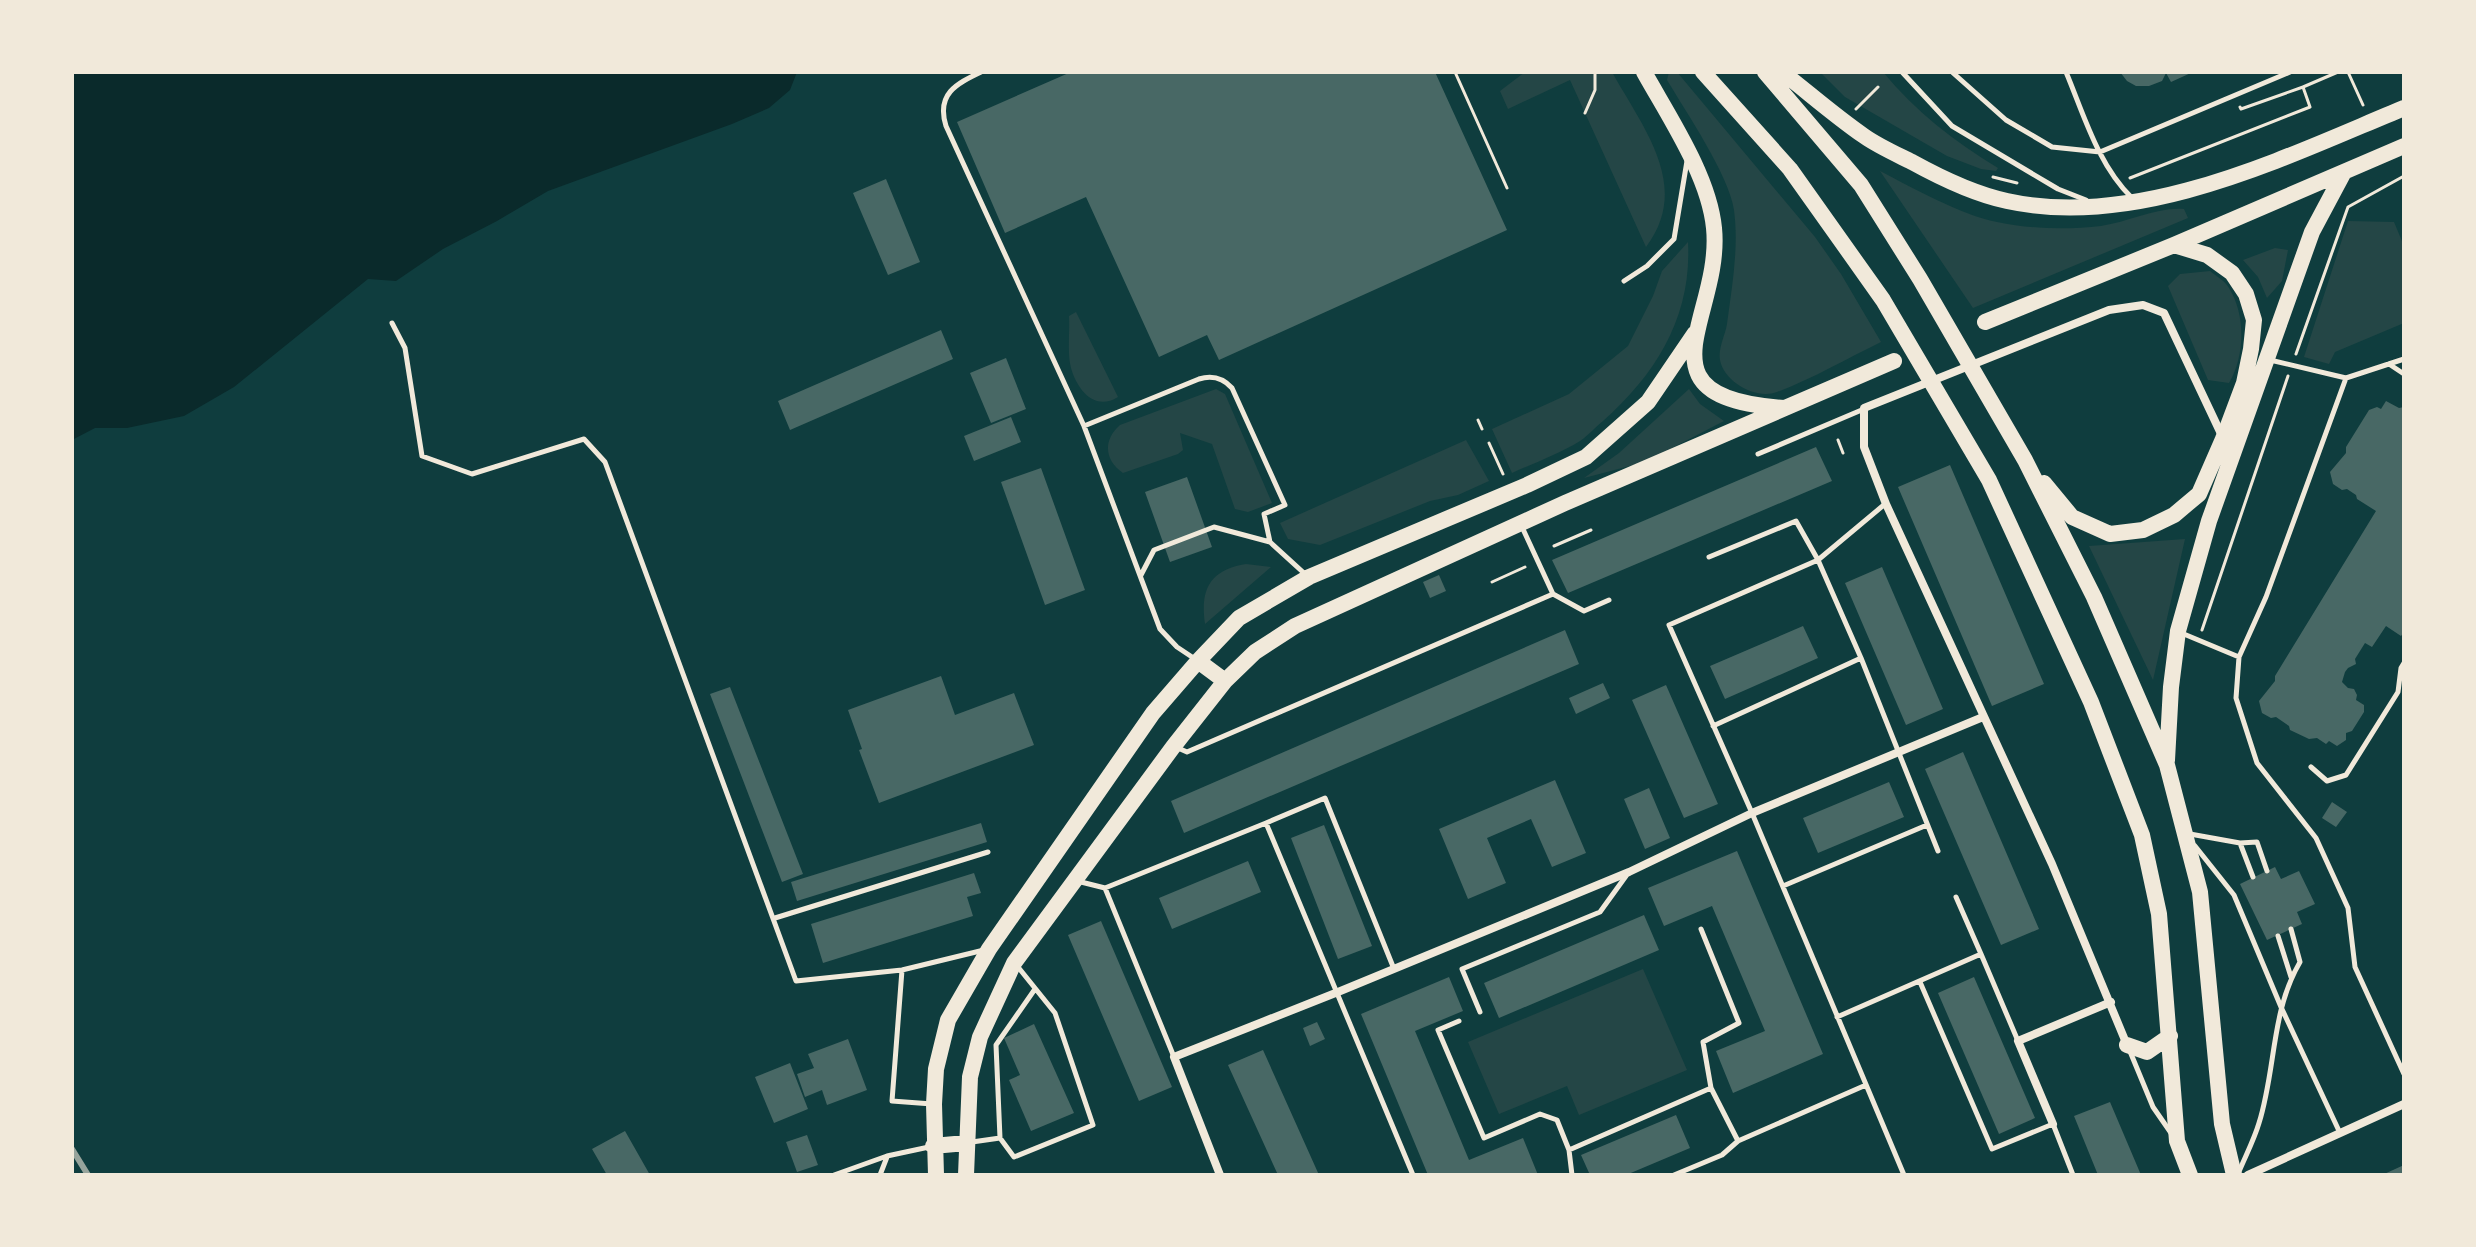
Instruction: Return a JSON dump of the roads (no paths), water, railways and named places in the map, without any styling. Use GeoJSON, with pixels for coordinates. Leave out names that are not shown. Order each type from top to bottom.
{"type":"FeatureCollection","features":[{"type":"Feature","properties":{"kind":"main road"},"geometry":{"type":"LineString","coordinates":[[936,1175],[933,1146],[936,1069],[948,1020],[989,949],[1153,713],[1198,661],[1239,618],[1309,577],[1586,457],[1648,402],[1695,333],[1708,295],[1714,255],[1710,207],[1689,152],[1644,72]]}},
{"type":"Feature","properties":{"kind":"main road"},"geometry":{"type":"LineString","coordinates":[[1703,72],[1790,169],[1883,300],[1989,480],[2091,702],[2142,835],[2159,914],[2177,1141],[2190,1175]]}},
{"type":"Feature","properties":{"kind":"main road"},"geometry":{"type":"LineString","coordinates":[[1765,72],[1861,185],[1920,279],[2025,460],[2094,597],[2167,765],[2200,892],[2222,1124],[2236,1175]]}},
{"type":"Feature","properties":{"kind":"main road"},"geometry":{"type":"LineString","coordinates":[[1782,72],[1865,137],[1940,177],[2006,201],[2051,207],[2135,201],[2232,178],[2404,108]]}},
{"type":"Feature","properties":{"kind":"main road"},"geometry":{"type":"LineString","coordinates":[[1985,322],[2404,146]]}},
{"type":"Feature","properties":{"kind":"main road"},"geometry":{"type":"LineString","coordinates":[[2167,765],[2178,631],[2209,521],[2312,232],[2344,172]]}},
{"type":"Feature","properties":{"kind":"main road"},"geometry":{"type":"LineString","coordinates":[[2025,460],[2072,517],[2110,534],[2143,530],[2174,515],[2199,494],[2244,383],[2254,320],[2246,294],[2232,273],[2207,255],[2174,245]]}},
{"type":"Feature","properties":{"kind":"main road"},"geometry":{"type":"LineString","coordinates":[[1695,333],[1696,369],[1706,386],[1717,395],[1754,406],[1785,408]]}},
{"type":"Feature","properties":{"kind":"main road"},"geometry":{"type":"LineString","coordinates":[[966,1175],[970,1077],[980,1037],[1014,963],[1173,747],[1225,681],[1255,652],[1295,626],[1520,523],[1894,361]]}},
{"type":"Feature","properties":{"kind":"main road"},"geometry":{"type":"LineString","coordinates":[[1198,661],[1225,681]]}},
{"type":"Feature","properties":{"kind":"main road"},"geometry":{"type":"LineString","coordinates":[[989,949],[1014,963]]}},
{"type":"Feature","properties":{"kind":"main road"},"geometry":{"type":"LineString","coordinates":[[2127,1045],[2147,1052],[2170,1036]]}},
{"type":"Feature","properties":{"kind":"main road"},"geometry":{"type":"LineString","coordinates":[[933,1146],[966,1143]]}},
{"type":"Feature","properties":{"kind":"street"},"geometry":{"type":"LineString","coordinates":[[2127,1045],[2052,864],[1886,504],[1864,447],[1864,408],[2109,310],[2143,305],[2164,313],[2223,439]]}},
{"type":"Feature","properties":{"kind":"street"},"geometry":{"type":"LineString","coordinates":[[1220,1175],[1174,1057],[1629,872],[1752,813],[1983,717]]}},
{"type":"Feature","properties":{"kind":"street"},"geometry":{"type":"LineString","coordinates":[[2053,1124],[2018,1041],[2111,1002]]}},
{"type":"Feature","properties":{"kind":"street"},"geometry":{"type":"LineString","coordinates":[[2248,1175],[2404,1104]]}},
{"type":"Feature","properties":{"kind":"lane"},"geometry":{"type":"LineString","coordinates":[[981,72],[955,85],[945,99],[944,118],[1084,426],[1160,629],[1177,647],[1198,661]]}},
{"type":"Feature","properties":{"kind":"lane"},"geometry":{"type":"LineString","coordinates":[[1902,72],[1952,126],[2058,189],[2102,205]]}},
{"type":"Feature","properties":{"kind":"lane"},"geometry":{"type":"LineString","coordinates":[[1952,72],[2006,120],[2052,147],[2100,152],[2290,72]]}},
{"type":"Feature","properties":{"kind":"lane"},"geometry":{"type":"LineString","coordinates":[[2066,72],[2100,152],[2117,183],[2135,201]]}},
{"type":"Feature","properties":{"kind":"lane"},"geometry":{"type":"LineString","coordinates":[[1624,281],[1647,266],[1674,239],[1689,152]]}},
{"type":"Feature","properties":{"kind":"lane"},"geometry":{"type":"LineString","coordinates":[[392,323],[405,348],[422,456],[472,474],[584,439],[605,462],[796,981],[902,970],[989,949]]}},
{"type":"Feature","properties":{"kind":"lane"},"geometry":{"type":"LineString","coordinates":[[2268,360],[2346,378],[2404,359]]}},
{"type":"Feature","properties":{"kind":"lane"},"geometry":{"type":"LineString","coordinates":[[2389,364],[2404,374]]}},
{"type":"Feature","properties":{"kind":"lane"},"geometry":{"type":"LineString","coordinates":[[1084,426],[1199,379],[1211,377],[1223,380],[1232,388],[1285,505],[1264,514],[1270,542]]}},
{"type":"Feature","properties":{"kind":"lane"},"geometry":{"type":"LineString","coordinates":[[2346,378],[2266,597],[2239,657],[2236,698],[2257,763],[2316,838],[2348,908],[2355,967],[2404,1074]]}},
{"type":"Feature","properties":{"kind":"lane"},"geometry":{"type":"LineString","coordinates":[[1758,454],[1864,408]]}},
{"type":"Feature","properties":{"kind":"lane"},"geometry":{"type":"LineString","coordinates":[[1886,504],[1818,560],[1669,625],[1752,813],[1904,1175]]}},
{"type":"Feature","properties":{"kind":"lane"},"geometry":{"type":"LineString","coordinates":[[1709,557],[1796,521],[1818,560],[1861,658],[1938,851]]}},
{"type":"Feature","properties":{"kind":"lane"},"geometry":{"type":"LineString","coordinates":[[1520,523],[1553,594],[1584,611],[1609,600]]}},
{"type":"Feature","properties":{"kind":"lane"},"geometry":{"type":"LineString","coordinates":[[1140,576],[1154,550],[1214,527],[1270,542],[1309,577]]}},
{"type":"Feature","properties":{"kind":"lane"},"geometry":{"type":"LineString","coordinates":[[1173,747],[1187,752],[1553,594]]}},
{"type":"Feature","properties":{"kind":"lane"},"geometry":{"type":"LineString","coordinates":[[2178,631],[2239,657]]}},
{"type":"Feature","properties":{"kind":"lane"},"geometry":{"type":"LineString","coordinates":[[1713,726],[1861,658]]}},
{"type":"Feature","properties":{"kind":"lane"},"geometry":{"type":"LineString","coordinates":[[2311,767],[2327,781],[2346,775],[2401,690],[2401,668],[2404,663]]}},
{"type":"Feature","properties":{"kind":"lane"},"geometry":{"type":"LineString","coordinates":[[1077,881],[1105,888],[1325,798],[1394,969]]}},
{"type":"Feature","properties":{"kind":"lane"},"geometry":{"type":"LineString","coordinates":[[1266,823],[1413,1175]]}},
{"type":"Feature","properties":{"kind":"lane"},"geometry":{"type":"LineString","coordinates":[[1783,886],[1927,825]]}},
{"type":"Feature","properties":{"kind":"lane"},"geometry":{"type":"LineString","coordinates":[[2185,833],[2240,843],[2257,842],[2267,871]]}},
{"type":"Feature","properties":{"kind":"lane"},"geometry":{"type":"LineString","coordinates":[[2185,833],[2234,895],[2281,1007],[2340,1133]]}},
{"type":"Feature","properties":{"kind":"lane"},"geometry":{"type":"LineString","coordinates":[[2240,843],[2253,877]]}},
{"type":"Feature","properties":{"kind":"lane"},"geometry":{"type":"LineString","coordinates":[[775,918],[988,852]]}},
{"type":"Feature","properties":{"kind":"lane"},"geometry":{"type":"LineString","coordinates":[[1480,1012],[1462,969],[1600,912],[1629,872]]}},
{"type":"Feature","properties":{"kind":"lane"},"geometry":{"type":"LineString","coordinates":[[1105,888],[1174,1057]]}},
{"type":"Feature","properties":{"kind":"lane"},"geometry":{"type":"LineString","coordinates":[[1956,897],[2018,1041]]}},
{"type":"Feature","properties":{"kind":"lane"},"geometry":{"type":"LineString","coordinates":[[1701,929],[1739,1023],[1703,1042],[1711,1088],[1738,1141]]}},
{"type":"Feature","properties":{"kind":"lane"},"geometry":{"type":"LineString","coordinates":[[2236,1175],[2259,1122],[2281,1007],[2300,962],[2291,929]]}},
{"type":"Feature","properties":{"kind":"lane"},"geometry":{"type":"LineString","coordinates":[[2278,936],[2291,978]]}},
{"type":"Feature","properties":{"kind":"lane"},"geometry":{"type":"LineString","coordinates":[[1837,1017],[1981,954]]}},
{"type":"Feature","properties":{"kind":"lane"},"geometry":{"type":"LineString","coordinates":[[1014,963],[1055,1013],[1093,1125],[1014,1157],[1000,1138],[996,1045],[1035,989]]}},
{"type":"Feature","properties":{"kind":"lane"},"geometry":{"type":"LineString","coordinates":[[902,970],[892,1101],[934,1104]]}},
{"type":"Feature","properties":{"kind":"lane"},"geometry":{"type":"LineString","coordinates":[[1920,982],[1992,1149],[2053,1124],[2073,1175]]}},
{"type":"Feature","properties":{"kind":"lane"},"geometry":{"type":"LineString","coordinates":[[1459,1021],[1438,1030],[1484,1138],[1540,1114],[1557,1120],[1569,1150],[1572,1175]]}},
{"type":"Feature","properties":{"kind":"lane"},"geometry":{"type":"LineString","coordinates":[[2127,1045],[2153,1107],[2177,1141]]}},
{"type":"Feature","properties":{"kind":"lane"},"geometry":{"type":"LineString","coordinates":[[1674,1175],[1722,1155],[1738,1141],[1866,1085]]}},
{"type":"Feature","properties":{"kind":"lane"},"geometry":{"type":"LineString","coordinates":[[1569,1150],[1711,1088]]}},
{"type":"Feature","properties":{"kind":"lane"},"geometry":{"type":"LineString","coordinates":[[966,1143],[1000,1138]]}},
{"type":"Feature","properties":{"kind":"lane"},"geometry":{"type":"LineString","coordinates":[[834,1175],[887,1156],[933,1146]]}},
{"type":"Feature","properties":{"kind":"lane"},"geometry":{"type":"LineString","coordinates":[[880,1175],[887,1156]]}},
{"type":"Feature","properties":{"kind":"railway"},"geometry":{"type":"LineString","coordinates":[[72,1149],[88,1175]]}}]}
